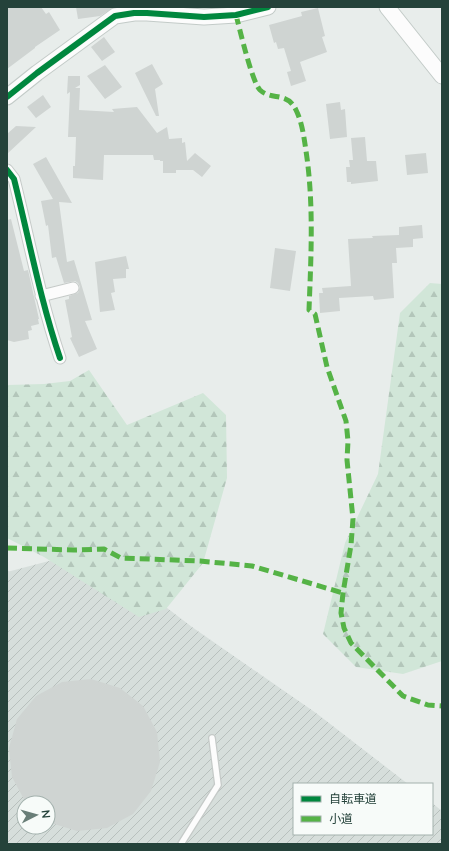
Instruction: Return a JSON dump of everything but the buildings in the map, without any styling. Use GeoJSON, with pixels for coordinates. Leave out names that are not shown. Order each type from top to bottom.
{"type":"FeatureCollection","features":[{"type":"Feature","properties":{"kind":"street"},"geometry":{"type":"LineString","coordinates":[[7,97],[116,12],[204,17],[236,15],[268,7]]}},
{"type":"Feature","properties":{"kind":"street"},"geometry":{"type":"LineString","coordinates":[[387,7],[442,76]]}},
{"type":"Feature","properties":{"kind":"street"},"geometry":{"type":"LineString","coordinates":[[7,170],[14,179],[41,296],[60,358]]}},
{"type":"Feature","properties":{"kind":"street"},"geometry":{"type":"LineString","coordinates":[[41,296],[73,288]]}},
{"type":"Feature","properties":{"kind":"lane"},"geometry":{"type":"LineString","coordinates":[[181,844],[218,786],[212,738]]}},
{"type":"Feature","properties":{"kind":"shaded area"},"geometry":{"type":"Polygon","coordinates":[[[91,550],[192,627],[316,713],[407,783],[293,783],[293,835],[433,835],[433,804],[442,811],[442,844],[7,844],[7,572],[91,550]]]}},
{"type":"Feature","properties":{"kind":"green space"},"geometry":{"type":"Polygon","coordinates":[[[430,283],[442,284],[442,661],[403,674],[356,667],[323,634],[345,543],[378,474],[400,313],[430,283]]]}},
{"type":"Feature","properties":{"kind":"green space"},"geometry":{"type":"Polygon","coordinates":[[[89,370],[127,425],[203,393],[226,415],[227,478],[203,563],[166,609],[139,617],[44,557],[7,538],[7,385],[44,384],[70,381],[89,370]]]}},
{"type":"Feature","properties":{"kind":"marked path"},"geometry":{"type":"LineString","coordinates":[[236,15],[246,55],[257,85],[260,90],[265,93],[284,98],[292,104],[298,115],[304,135],[309,171],[311,211],[309,310],[315,314],[327,367],[346,421],[348,441],[347,460],[353,519],[351,545],[341,613],[344,628],[351,643],[403,696],[428,705],[442,706]]}},
{"type":"Feature","properties":{"kind":"marked path"},"geometry":{"type":"LineString","coordinates":[[7,548],[74,550],[104,549],[121,558],[200,561],[252,566],[343,593]]}},
{"type":"Feature","properties":{"kind":"cycle path"},"geometry":{"type":"LineString","coordinates":[[7,97],[115,16],[134,13],[147,13],[204,17],[236,15],[268,7]]}},
{"type":"Feature","properties":{"kind":"cycle path"},"geometry":{"type":"LineString","coordinates":[[7,170],[14,179],[41,291],[60,358]]}}]}
